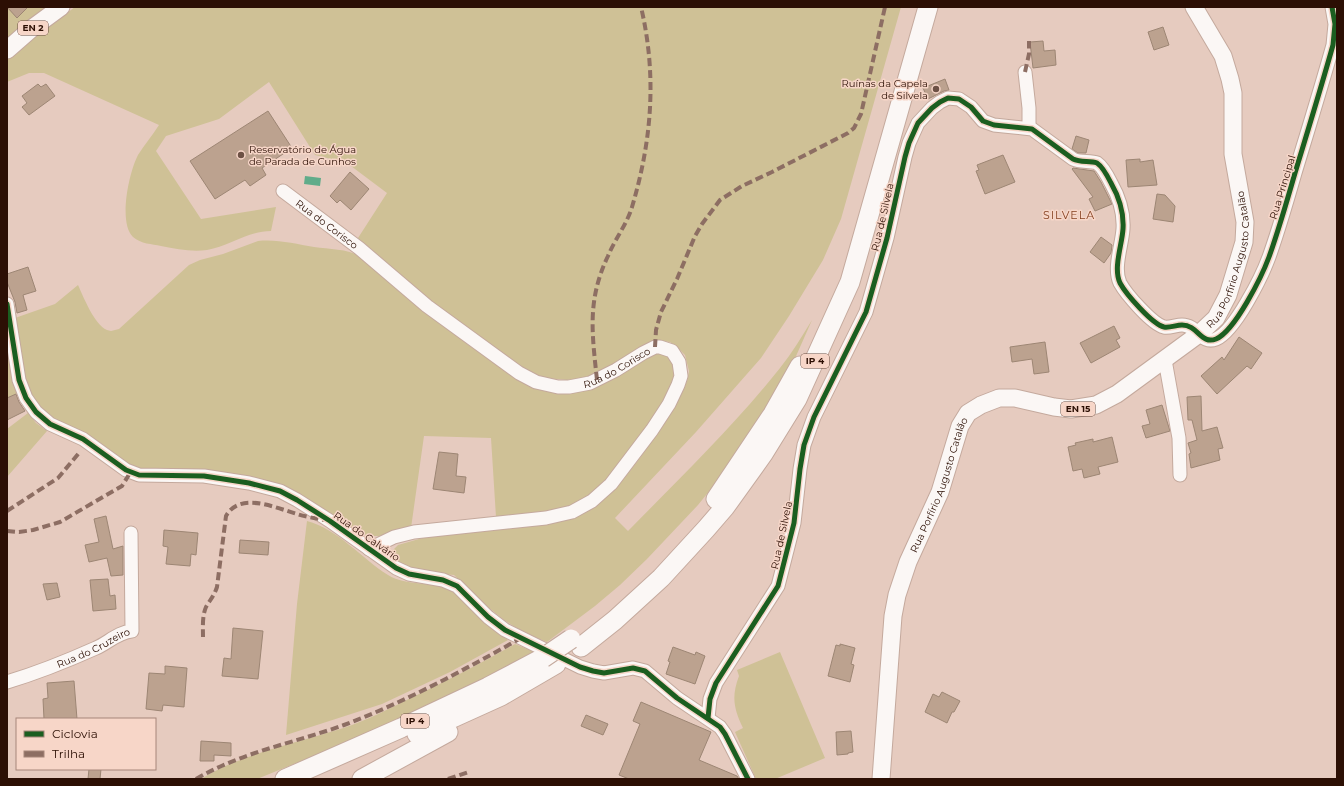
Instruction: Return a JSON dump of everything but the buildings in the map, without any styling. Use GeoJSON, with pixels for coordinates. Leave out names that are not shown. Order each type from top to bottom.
{"type":"FeatureCollection","features":[{"type":"Feature","properties":{"kind":"highway","name":"IP 4"},"geometry":{"type":"LineString","coordinates":[[576,643],[655,571],[710,508],[773,414],[810,350],[841,278],[919,7]]}},
{"type":"Feature","properties":{"kind":"highway","name":"IP 4"},"geometry":{"type":"LineString","coordinates":[[300,779],[424,731],[501,696],[576,643],[615,620],[662,578],[725,507],[764,454],[797,399],[850,282],[928,7]]}},
{"type":"Feature","properties":{"kind":"highway","name":"IP 4"},"geometry":{"type":"LineString","coordinates":[[285,779],[468,696],[550,661]]}},
{"type":"Feature","properties":{"kind":"highway"},"geometry":{"type":"LineString","coordinates":[[362,779],[439,737],[501,696]]}},
{"type":"Feature","properties":{"kind":"main road","name":"EN 2"},"geometry":{"type":"LineString","coordinates":[[7,50],[31,29],[61,7]]}},
{"type":"Feature","properties":{"kind":"main road","name":"Rua Porfírio Augusto Catalão"},"geometry":{"type":"LineString","coordinates":[[881,779],[893,616],[897,595],[908,562],[940,492],[957,435],[963,420],[968,413],[974,408],[999,398],[1015,398],[1062,409],[1080,409],[1096,405],[1117,394],[1199,334],[1216,318],[1228,295],[1244,242],[1246,229],[1232,154],[1232,93],[1229,71],[1223,56],[1194,7]]}},
{"type":"Feature","properties":{"kind":"street","name":"Rua Principal"},"geometry":{"type":"LineString","coordinates":[[1199,334],[1206,340],[1213,340],[1219,338],[1227,331],[1237,318],[1250,296],[1269,257],[1333,45],[1335,24],[1332,7]]}},
{"type":"Feature","properties":{"kind":"street"},"geometry":{"type":"LineString","coordinates":[[1025,72],[1029,108],[1029,128]]}},
{"type":"Feature","properties":{"kind":"street","name":"Rua de Silvela"},"geometry":{"type":"LineString","coordinates":[[708,718],[710,699],[716,683],[774,594],[781,578],[794,523],[804,445],[814,417],[859,328],[868,305],[887,238],[905,157],[918,123],[932,108],[948,98],[958,99],[971,106],[980,118],[988,123],[994,125],[1029,128],[1036,131],[1073,159],[1097,163],[1111,182],[1118,198],[1122,213],[1123,228],[1117,271],[1120,282],[1145,313],[1159,325],[1166,327],[1189,325],[1199,334]]}},
{"type":"Feature","properties":{"kind":"street","name":"Rua do Corisco"},"geometry":{"type":"LineString","coordinates":[[283,191],[359,248],[427,306],[526,377],[547,385],[558,387],[590,383],[616,370],[649,349],[660,346],[672,352],[679,362],[681,369],[681,376],[674,394],[652,430],[611,484],[592,501],[582,507],[572,512],[541,519],[414,532],[394,537],[369,549]]}},
{"type":"Feature","properties":{"kind":"street","name":"Rua do Calvário"},"geometry":{"type":"LineString","coordinates":[[7,304],[20,384],[32,408],[43,419],[83,439],[126,470],[134,474],[147,476],[204,476],[260,485],[280,491],[330,521],[402,572],[450,582],[457,586],[488,617],[505,630],[580,667],[598,673],[633,668],[645,670],[677,698],[708,718],[723,730],[748,779]]}},
{"type":"Feature","properties":{"kind":"street"},"geometry":{"type":"LineString","coordinates":[[1165,360],[1180,438],[1180,476]]}},
{"type":"Feature","properties":{"kind":"street","name":"Rua do Cruzeiro"},"geometry":{"type":"LineString","coordinates":[[7,682],[23,678],[96,648],[122,633],[132,631],[131,533]]}},
{"type":"Feature","properties":{"kind":"shaded area"},"geometry":{"type":"Polygon","coordinates":[[[7,7],[48,7],[7,40],[7,7]]]}},
{"type":"Feature","properties":{"kind":"shaded area"},"geometry":{"type":"Polygon","coordinates":[[[75,7],[901,7],[841,219],[823,260],[789,316],[761,358],[696,432],[615,518],[628,531],[744,410],[784,362],[812,320],[789,372],[727,469],[698,505],[620,585],[547,642],[523,632],[504,620],[483,603],[454,575],[416,571],[405,568],[391,557],[391,552],[398,545],[426,537],[539,524],[625,477],[640,458],[673,409],[687,381],[689,371],[685,355],[670,342],[653,342],[643,345],[610,366],[592,375],[567,380],[546,378],[521,367],[436,306],[368,249],[358,238],[387,193],[347,163],[315,155],[269,82],[219,119],[166,136],[156,151],[201,219],[276,207],[271,231],[254,233],[215,248],[201,251],[173,248],[139,241],[133,237],[126,221],[126,197],[131,173],[138,155],[159,125],[44,73],[29,73],[7,82],[7,60],[29,41],[75,7]]]}},
{"type":"Feature","properties":{"kind":"shaded area"},"geometry":{"type":"Polygon","coordinates":[[[305,176],[321,178],[320,186],[304,184],[305,176]]]}},
{"type":"Feature","properties":{"kind":"shaded area"},"geometry":{"type":"Polygon","coordinates":[[[258,241],[293,243],[349,252],[360,256],[467,344],[519,380],[579,392],[601,385],[656,353],[666,355],[670,359],[673,364],[675,380],[664,402],[614,472],[597,491],[572,505],[553,510],[496,517],[491,438],[424,436],[411,528],[379,536],[366,536],[360,534],[302,498],[140,472],[39,412],[26,383],[15,318],[55,304],[78,285],[94,317],[102,327],[111,331],[119,329],[189,265],[258,241]]]}},
{"type":"Feature","properties":{"kind":"shaded area"},"geometry":{"type":"Polygon","coordinates":[[[7,325],[18,394],[7,398],[7,325]]]}},
{"type":"Feature","properties":{"kind":"shaded area"},"geometry":{"type":"Polygon","coordinates":[[[28,413],[36,423],[47,431],[7,477],[7,429],[28,413]]]}},
{"type":"Feature","properties":{"kind":"shaded area"},"geometry":{"type":"Polygon","coordinates":[[[307,521],[329,530],[388,575],[402,581],[433,585],[447,589],[460,598],[489,627],[508,640],[450,672],[382,704],[286,735],[297,604],[307,521]]]}},
{"type":"Feature","properties":{"kind":"shaded area"},"geometry":{"type":"Polygon","coordinates":[[[515,644],[537,653],[522,663],[360,737],[257,779],[201,779],[236,762],[255,755],[352,725],[453,678],[515,644]]]}},
{"type":"Feature","properties":{"kind":"shaded area"},"geometry":{"type":"Polygon","coordinates":[[[780,652],[825,758],[775,779],[756,779],[735,732],[743,728],[737,715],[734,697],[739,676],[737,670],[780,652]]]}},
{"type":"Feature","properties":{"kind":"marked path"},"geometry":{"type":"LineString","coordinates":[[597,380],[593,332],[594,302],[597,287],[601,272],[632,207],[639,182],[648,132],[650,107],[649,58],[641,7]]}},
{"type":"Feature","properties":{"kind":"marked path"},"geometry":{"type":"LineString","coordinates":[[655,347],[656,330],[661,312],[695,236],[720,200],[742,186],[848,133],[854,128],[861,114],[885,7]]}},
{"type":"Feature","properties":{"kind":"marked path"},"geometry":{"type":"LineString","coordinates":[[1025,72],[1029,54],[1029,41]]}},
{"type":"Feature","properties":{"kind":"marked path"},"geometry":{"type":"LineString","coordinates":[[7,511],[58,478],[79,453]]}},
{"type":"Feature","properties":{"kind":"marked path"},"geometry":{"type":"LineString","coordinates":[[7,531],[19,532],[33,530],[60,522],[122,486],[130,473]]}},
{"type":"Feature","properties":{"kind":"marked path"},"geometry":{"type":"LineString","coordinates":[[203,637],[204,614],[206,607],[217,587],[226,516],[232,508],[240,504],[259,503],[324,520]]}},
{"type":"Feature","properties":{"kind":"marked path"},"geometry":{"type":"LineString","coordinates":[[196,779],[250,755],[344,725],[367,716],[456,674],[521,638]]}},
{"type":"Feature","properties":{"kind":"marked path"},"geometry":{"type":"LineString","coordinates":[[448,779],[469,772]]}},
{"type":"Feature","properties":{"kind":"cycle path"},"geometry":{"type":"LineString","coordinates":[[708,718],[710,699],[716,683],[778,586],[794,523],[804,445],[814,417],[866,312],[887,238],[905,157],[909,143],[918,123],[940,102],[948,98],[959,99],[971,107],[983,121],[994,125],[1032,129],[1073,159],[1097,163],[1105,172],[1114,188],[1122,211],[1123,229],[1117,270],[1118,277],[1123,288],[1133,301],[1159,325],[1164,327],[1180,325],[1187,326],[1207,339],[1216,339],[1223,334],[1239,315],[1254,289],[1269,257],[1283,215],[1333,45],[1335,24],[1332,7]]}},
{"type":"Feature","properties":{"kind":"cycle path"},"geometry":{"type":"LineString","coordinates":[[7,304],[19,380],[26,398],[36,412],[50,424],[83,439],[126,470],[139,475],[204,476],[249,483],[280,491],[330,521],[396,568],[409,574],[443,580],[457,586],[488,617],[505,630],[580,667],[604,673],[633,668],[645,671],[677,698],[720,727],[748,779]]}},
{"type":"Feature","properties":{"kind":"place","name":"Ruínas da Capela de Silvela"},"geometry":{"type":"Point","coordinates":[936,89]}},
{"type":"Feature","properties":{"kind":"place","name":"Reservatório de Água de Parada de Cunhos"},"geometry":{"type":"Point","coordinates":[241,155]}},
{"type":"Feature","properties":{"kind":"district","name":"SILVELA"},"geometry":{"type":"Point","coordinates":[1069,215]}}]}
